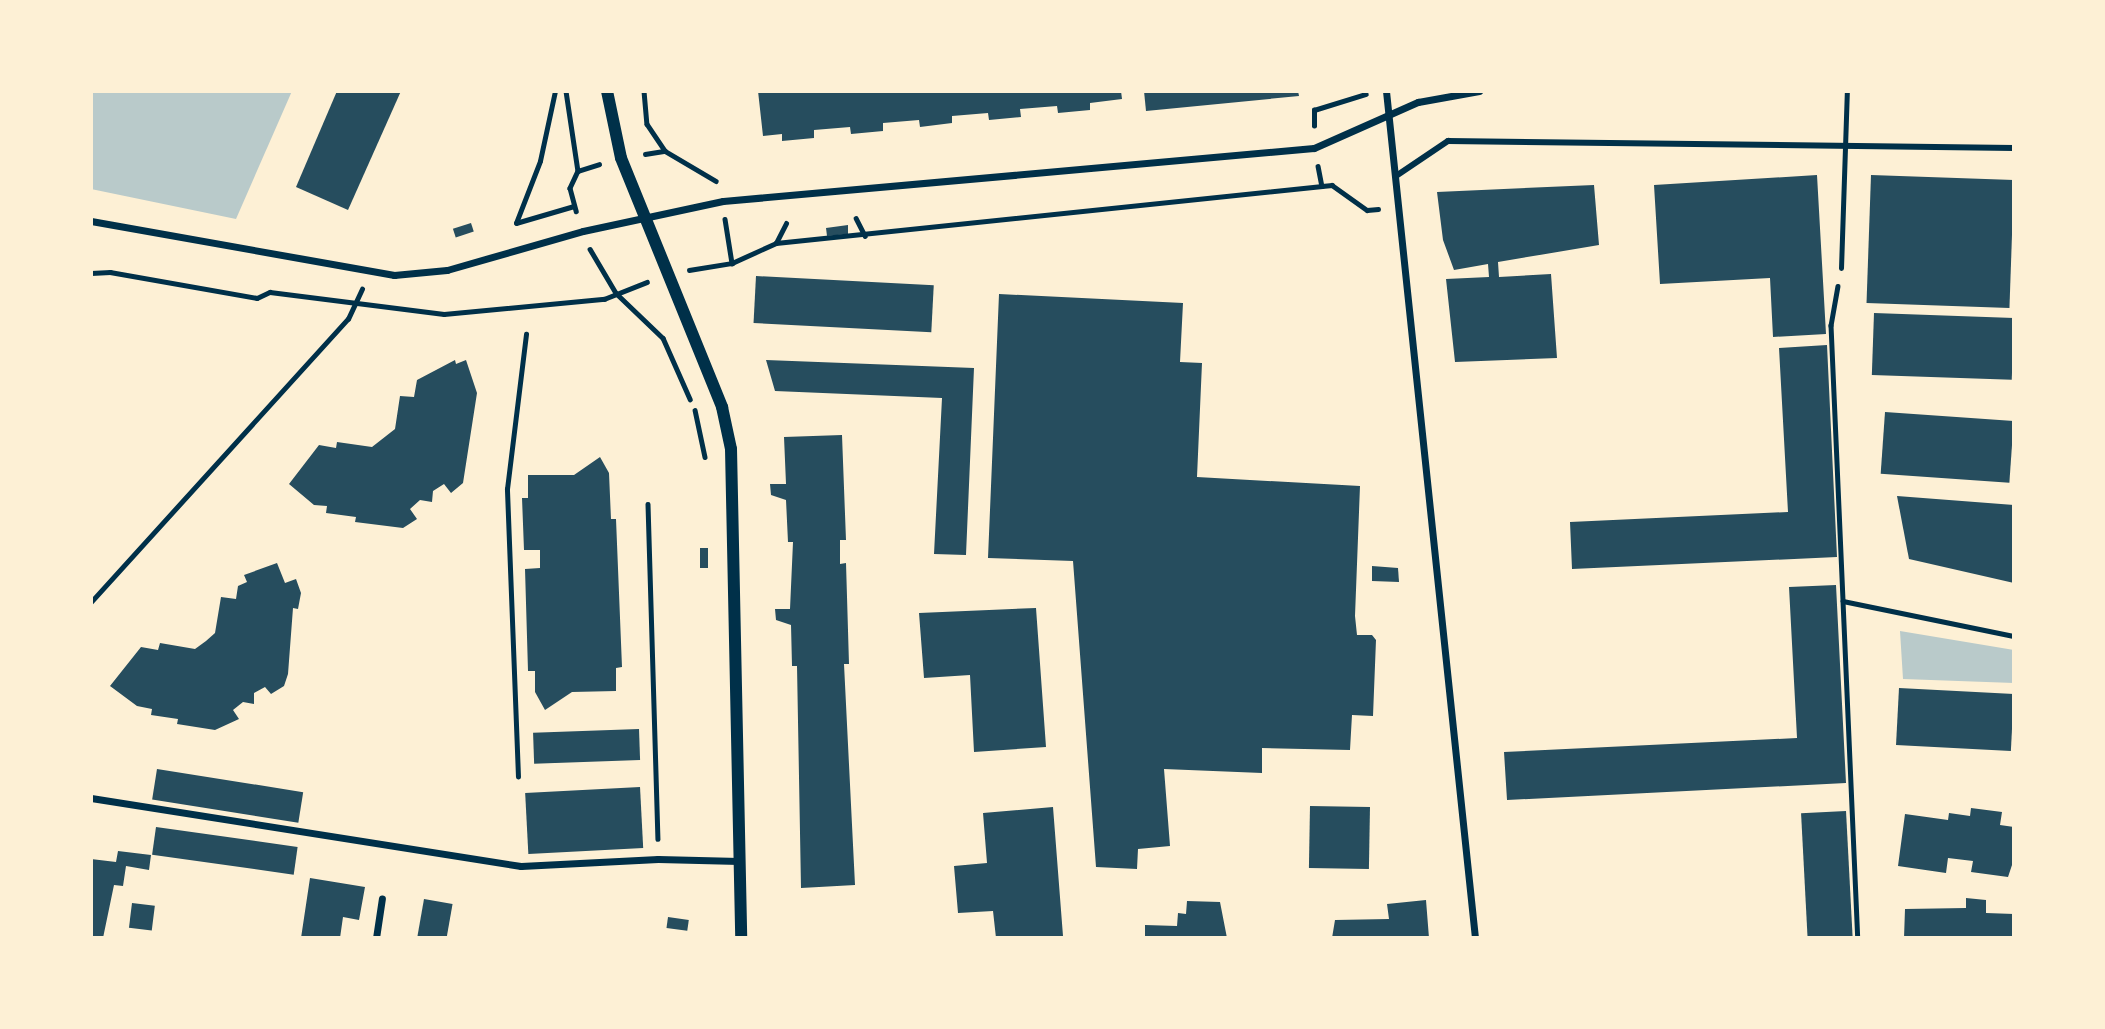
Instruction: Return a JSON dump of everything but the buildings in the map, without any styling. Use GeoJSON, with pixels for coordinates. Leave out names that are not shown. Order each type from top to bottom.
{"type":"FeatureCollection","features":[{"type":"Feature","properties":{"kind":"street"},"geometry":{"type":"LineString","coordinates":[[607,91],[621,158],[645,221],[671,273],[722,407],[732,449],[741,938]]}},
{"type":"Feature","properties":{"kind":"street"},"geometry":{"type":"LineString","coordinates":[[1386,91],[1475,938]]}},
{"type":"Feature","properties":{"kind":"street"},"geometry":{"type":"LineString","coordinates":[[91,221],[369,274],[447,270],[583,231],[645,221],[723,201],[1314,148],[1390,118],[1418,102],[1479,91]]}},
{"type":"Feature","properties":{"kind":"street"},"geometry":{"type":"LineString","coordinates":[[1396,176],[1448,141],[2014,148]]}},
{"type":"Feature","properties":{"kind":"street"},"geometry":{"type":"LineString","coordinates":[[91,798],[520,866],[658,859],[739,861]]}},
{"type":"Feature","properties":{"kind":"street"},"geometry":{"type":"LineString","coordinates":[[376,938],[382,898]]}},
{"type":"Feature","properties":{"kind":"lane"},"geometry":{"type":"LineString","coordinates":[[1841,268],[1847,91]]}},
{"type":"Feature","properties":{"kind":"path"},"geometry":{"type":"LineString","coordinates":[[555,91],[540,161],[516,223],[574,206]]}},
{"type":"Feature","properties":{"kind":"path"},"geometry":{"type":"LineString","coordinates":[[566,91],[578,171],[570,188],[583,231],[597,268],[616,293],[663,338],[695,410],[706,463]]}},
{"type":"Feature","properties":{"kind":"path"},"geometry":{"type":"LineString","coordinates":[[644,91],[647,124],[665,151]]}},
{"type":"Feature","properties":{"kind":"path"},"geometry":{"type":"LineString","coordinates":[[732,263],[776,243],[865,236],[1332,185],[1367,210],[1399,206]]}},
{"type":"Feature","properties":{"kind":"path"},"geometry":{"type":"LineString","coordinates":[[856,218],[865,236]]}},
{"type":"Feature","properties":{"kind":"path"},"geometry":{"type":"LineString","coordinates":[[776,243],[786,223]]}},
{"type":"Feature","properties":{"kind":"path"},"geometry":{"type":"LineString","coordinates":[[1841,268],[1831,325],[1858,938]]}},
{"type":"Feature","properties":{"kind":"path"},"geometry":{"type":"LineString","coordinates":[[91,273],[110,272],[257,298],[270,292],[355,305],[444,314],[604,299],[616,293]]}},
{"type":"Feature","properties":{"kind":"path"},"geometry":{"type":"LineString","coordinates":[[91,602],[348,319],[369,274]]}},
{"type":"Feature","properties":{"kind":"path"},"geometry":{"type":"LineString","coordinates":[[518,777],[507,489],[526,334]]}},
{"type":"Feature","properties":{"kind":"path"},"geometry":{"type":"LineString","coordinates":[[648,504],[658,859]]}},
{"type":"Feature","properties":{"kind":"path"},"geometry":{"type":"LineString","coordinates":[[1843,601],[2014,636]]}},
{"type":"Feature","properties":{"kind":"shaded area"},"geometry":{"type":"Polygon","coordinates":[[[91,91],[292,91],[236,219],[91,189],[91,91]]]}},
{"type":"Feature","properties":{"kind":"shaded area"},"geometry":{"type":"Polygon","coordinates":[[[1900,631],[2014,650],[2014,683],[1903,679],[1900,631]]]}}]}
